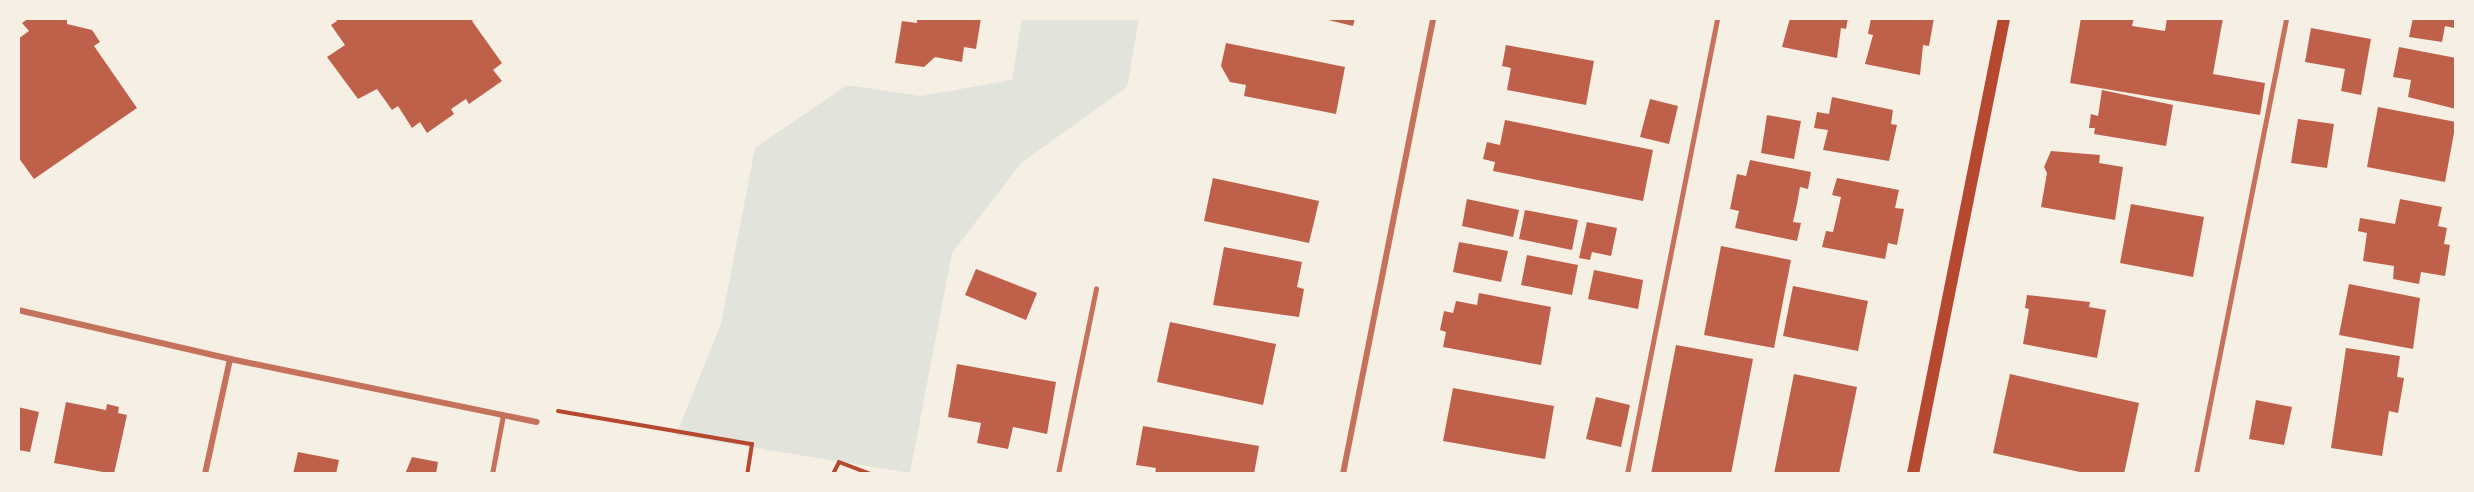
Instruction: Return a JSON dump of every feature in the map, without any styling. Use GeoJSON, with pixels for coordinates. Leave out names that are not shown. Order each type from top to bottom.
{"type":"FeatureCollection","features":[{"type":"Feature","properties":{"kind":"main road"},"geometry":{"type":"LineString","coordinates":[[1913,474],[2004,18]]}},
{"type":"Feature","properties":{"kind":"street"},"geometry":{"type":"LineString","coordinates":[[1342,474],[1433,18]]}},
{"type":"Feature","properties":{"kind":"street"},"geometry":{"type":"LineString","coordinates":[[18,310],[230,359],[537,422]]}},
{"type":"Feature","properties":{"kind":"street"},"geometry":{"type":"LineString","coordinates":[[205,474],[230,359]]}},
{"type":"Feature","properties":{"kind":"lane"},"geometry":{"type":"LineString","coordinates":[[1627,474],[1717,18]]}},
{"type":"Feature","properties":{"kind":"lane"},"geometry":{"type":"LineString","coordinates":[[2196,474],[2286,18]]}},
{"type":"Feature","properties":{"kind":"lane"},"geometry":{"type":"LineString","coordinates":[[1058,474],[1096,289]]}},
{"type":"Feature","properties":{"kind":"lane"},"geometry":{"type":"LineString","coordinates":[[492,474],[503,415]]}},
{"type":"Feature","properties":{"kind":"path"},"geometry":{"type":"LineString","coordinates":[[556,411],[752,444],[747,474]]}},
{"type":"Feature","properties":{"kind":"path"},"geometry":{"type":"LineString","coordinates":[[833,474],[838,462],[871,474]]}},
{"type":"Feature","properties":{"kind":"shaded area"},"geometry":{"type":"Polygon","coordinates":[[[1022,18],[1139,18],[1127,87],[1021,163],[952,253],[910,473],[676,435],[721,324],[755,148],[847,85],[920,96],[1012,80],[1022,18]]]}},
{"type":"Feature","properties":{"kind":"building"},"geometry":{"type":"Polygon","coordinates":[[[29,18],[67,18],[67,24],[92,30],[100,42],[94,46],[137,108],[34,179],[18,157],[18,39],[29,31],[22,23],[29,18]]]}},
{"type":"Feature","properties":{"kind":"building"},"geometry":{"type":"Polygon","coordinates":[[[335,18],[475,18],[472,21],[502,63],[493,70],[502,81],[469,104],[466,99],[451,109],[454,114],[427,133],[420,122],[412,128],[398,106],[392,110],[377,89],[358,99],[327,57],[345,45],[331,25],[337,21],[335,18]]]}},
{"type":"Feature","properties":{"kind":"building"},"geometry":{"type":"Polygon","coordinates":[[[917,18],[981,18],[976,49],[964,47],[962,62],[935,57],[924,67],[895,63],[902,21],[917,23],[917,18]]]}},
{"type":"Feature","properties":{"kind":"building"},"geometry":{"type":"Polygon","coordinates":[[[1320,18],[1355,18],[1353,26],[1320,18]]]}},
{"type":"Feature","properties":{"kind":"building"},"geometry":{"type":"Polygon","coordinates":[[[1790,18],[1848,18],[1846,29],[1841,28],[1837,58],[1782,47],[1790,18]]]}},
{"type":"Feature","properties":{"kind":"building"},"geometry":{"type":"Polygon","coordinates":[[[1871,18],[1934,18],[1929,46],[1923,45],[1920,75],[1865,64],[1873,35],[1868,34],[1871,18]]]}},
{"type":"Feature","properties":{"kind":"building"},"geometry":{"type":"Polygon","coordinates":[[[2081,18],[2134,18],[2132,26],[2165,31],[2167,18],[2223,18],[2213,74],[2265,83],[2260,115],[2070,83],[2081,18]]]}},
{"type":"Feature","properties":{"kind":"building"},"geometry":{"type":"Polygon","coordinates":[[[2413,18],[2455,18],[2454,28],[2445,26],[2442,42],[2409,37],[2413,18]]]}},
{"type":"Feature","properties":{"kind":"building"},"geometry":{"type":"Polygon","coordinates":[[[2311,28],[2371,39],[2361,95],[2341,91],[2345,69],[2305,62],[2311,28]]]}},
{"type":"Feature","properties":{"kind":"building"},"geometry":{"type":"Polygon","coordinates":[[[1226,43],[1345,67],[1336,114],[1244,96],[1246,85],[1230,82],[1221,66],[1226,43]]]}},
{"type":"Feature","properties":{"kind":"building"},"geometry":{"type":"Polygon","coordinates":[[[1506,45],[1594,61],[1586,105],[1507,90],[1511,68],[1502,66],[1506,45]]]}},
{"type":"Feature","properties":{"kind":"building"},"geometry":{"type":"Polygon","coordinates":[[[2399,47],[2456,58],[2456,109],[2408,97],[2411,80],[2393,77],[2399,47]]]}},
{"type":"Feature","properties":{"kind":"building"},"geometry":{"type":"Polygon","coordinates":[[[2102,90],[2173,105],[2166,146],[2094,134],[2095,128],[2089,128],[2091,114],[2098,116],[2102,90]]]}},
{"type":"Feature","properties":{"kind":"building"},"geometry":{"type":"Polygon","coordinates":[[[1832,97],[1893,110],[1891,124],[1897,125],[1889,161],[1823,150],[1828,130],[1814,128],[1817,112],[1829,114],[1832,97]]]}},
{"type":"Feature","properties":{"kind":"building"},"geometry":{"type":"Polygon","coordinates":[[[1650,99],[1678,106],[1669,144],[1640,137],[1650,99]]]}},
{"type":"Feature","properties":{"kind":"building"},"geometry":{"type":"Polygon","coordinates":[[[2378,107],[2456,122],[2445,182],[2367,167],[2378,107]]]}},
{"type":"Feature","properties":{"kind":"building"},"geometry":{"type":"Polygon","coordinates":[[[1767,115],[1801,121],[1794,159],[1761,153],[1767,115]]]}},
{"type":"Feature","properties":{"kind":"building"},"geometry":{"type":"Polygon","coordinates":[[[2298,119],[2334,124],[2327,168],[2291,163],[2298,119]]]}},
{"type":"Feature","properties":{"kind":"building"},"geometry":{"type":"Polygon","coordinates":[[[1505,120],[1653,150],[1643,201],[1493,171],[1495,162],[1483,159],[1487,142],[1500,145],[1505,120]]]}},
{"type":"Feature","properties":{"kind":"building"},"geometry":{"type":"Polygon","coordinates":[[[2051,151],[2100,155],[2099,163],[2123,167],[2115,220],[2041,207],[2047,173],[2044,167],[2051,151]]]}},
{"type":"Feature","properties":{"kind":"building"},"geometry":{"type":"Polygon","coordinates":[[[1750,160],[1811,172],[1808,189],[1800,187],[1793,222],[1801,223],[1797,241],[1735,228],[1739,211],[1730,209],[1737,174],[1746,176],[1750,160]]]}},
{"type":"Feature","properties":{"kind":"building"},"geometry":{"type":"Polygon","coordinates":[[[1213,178],[1319,201],[1309,243],[1204,221],[1213,178]]]}},
{"type":"Feature","properties":{"kind":"building"},"geometry":{"type":"Polygon","coordinates":[[[1837,178],[1899,190],[1895,208],[1904,209],[1897,245],[1888,243],[1885,259],[1822,247],[1826,231],[1833,232],[1841,197],[1832,195],[1837,178]]]}},
{"type":"Feature","properties":{"kind":"building"},"geometry":{"type":"Polygon","coordinates":[[[1467,199],[1519,210],[1513,237],[1462,226],[1467,199]]]}},
{"type":"Feature","properties":{"kind":"building"},"geometry":{"type":"Polygon","coordinates":[[[2400,199],[2442,207],[2438,226],[2447,228],[2444,244],[2450,245],[2445,276],[2421,272],[2419,284],[2393,279],[2394,266],[2363,261],[2367,233],[2358,231],[2360,218],[2395,224],[2400,199]]]}},
{"type":"Feature","properties":{"kind":"building"},"geometry":{"type":"Polygon","coordinates":[[[2131,204],[2204,217],[2193,277],[2120,263],[2131,204]]]}},
{"type":"Feature","properties":{"kind":"building"},"geometry":{"type":"Polygon","coordinates":[[[1525,210],[1578,220],[1572,250],[1519,239],[1525,210]]]}},
{"type":"Feature","properties":{"kind":"building"},"geometry":{"type":"Polygon","coordinates":[[[1587,222],[1617,228],[1611,256],[1592,252],[1590,260],[1579,258],[1587,222]]]}},
{"type":"Feature","properties":{"kind":"building"},"geometry":{"type":"Polygon","coordinates":[[[1459,242],[1508,251],[1501,282],[1453,272],[1459,242]]]}},
{"type":"Feature","properties":{"kind":"building"},"geometry":{"type":"Polygon","coordinates":[[[1721,246],[1791,260],[1774,348],[1704,335],[1721,246]]]}},
{"type":"Feature","properties":{"kind":"building"},"geometry":{"type":"Polygon","coordinates":[[[1224,247],[1302,262],[1297,287],[1304,289],[1299,317],[1213,305],[1224,247]]]}},
{"type":"Feature","properties":{"kind":"building"},"geometry":{"type":"Polygon","coordinates":[[[1527,255],[1578,265],[1572,295],[1521,285],[1527,255]]]}},
{"type":"Feature","properties":{"kind":"building"},"geometry":{"type":"Polygon","coordinates":[[[976,269],[1037,293],[1026,320],[965,295],[976,269]]]}},
{"type":"Feature","properties":{"kind":"building"},"geometry":{"type":"Polygon","coordinates":[[[1594,270],[1643,280],[1638,309],[1588,299],[1594,270]]]}},
{"type":"Feature","properties":{"kind":"building"},"geometry":{"type":"Polygon","coordinates":[[[2349,284],[2420,298],[2413,349],[2339,335],[2349,284]]]}},
{"type":"Feature","properties":{"kind":"building"},"geometry":{"type":"Polygon","coordinates":[[[1793,286],[1868,301],[1858,351],[1783,336],[1793,286]]]}},
{"type":"Feature","properties":{"kind":"building"},"geometry":{"type":"Polygon","coordinates":[[[1479,293],[1551,307],[1541,365],[1443,347],[1446,332],[1440,330],[1444,311],[1453,313],[1456,301],[1477,305],[1479,293]]]}},
{"type":"Feature","properties":{"kind":"building"},"geometry":{"type":"Polygon","coordinates":[[[2027,295],[2090,302],[2089,307],[2106,310],[2097,358],[2023,344],[2029,309],[2025,308],[2027,295]]]}},
{"type":"Feature","properties":{"kind":"building"},"geometry":{"type":"Polygon","coordinates":[[[1170,322],[1276,344],[1263,405],[1157,382],[1170,322]]]}},
{"type":"Feature","properties":{"kind":"building"},"geometry":{"type":"Polygon","coordinates":[[[1676,345],[1753,359],[1731,474],[1651,474],[1676,345]]]}},
{"type":"Feature","properties":{"kind":"building"},"geometry":{"type":"Polygon","coordinates":[[[2346,348],[2400,356],[2397,377],[2404,378],[2398,413],[2389,411],[2382,456],[2331,448],[2346,348]]]}},
{"type":"Feature","properties":{"kind":"building"},"geometry":{"type":"Polygon","coordinates":[[[957,364],[1056,382],[1047,434],[1013,427],[1008,449],[977,443],[981,423],[948,417],[957,364]]]}},
{"type":"Feature","properties":{"kind":"building"},"geometry":{"type":"Polygon","coordinates":[[[1794,374],[1857,387],[1839,474],[1774,474],[1794,374]]]}},
{"type":"Feature","properties":{"kind":"building"},"geometry":{"type":"Polygon","coordinates":[[[2010,374],[2139,403],[2124,474],[2089,474],[1993,453],[2010,374]]]}},
{"type":"Feature","properties":{"kind":"building"},"geometry":{"type":"Polygon","coordinates":[[[1453,388],[1554,406],[1545,459],[1443,441],[1453,388]]]}},
{"type":"Feature","properties":{"kind":"building"},"geometry":{"type":"Polygon","coordinates":[[[1596,397],[1630,405],[1621,447],[1586,439],[1596,397]]]}},
{"type":"Feature","properties":{"kind":"building"},"geometry":{"type":"Polygon","coordinates":[[[2256,400],[2292,407],[2284,445],[2249,439],[2256,400]]]}},
{"type":"Feature","properties":{"kind":"building"},"geometry":{"type":"Polygon","coordinates":[[[66,402],[106,410],[107,404],[119,407],[118,413],[127,415],[114,474],[54,463],[66,402]]]}},
{"type":"Feature","properties":{"kind":"building"},"geometry":{"type":"Polygon","coordinates":[[[18,407],[39,412],[30,452],[18,450],[18,407]]]}},
{"type":"Feature","properties":{"kind":"building"},"geometry":{"type":"Polygon","coordinates":[[[1143,426],[1259,446],[1254,474],[1155,474],[1156,468],[1136,465],[1143,426]]]}},
{"type":"Feature","properties":{"kind":"building"},"geometry":{"type":"Polygon","coordinates":[[[298,452],[339,460],[336,474],[293,474],[298,452]]]}},
{"type":"Feature","properties":{"kind":"building"},"geometry":{"type":"Polygon","coordinates":[[[412,457],[438,462],[436,474],[405,474],[412,457]]]}}]}
